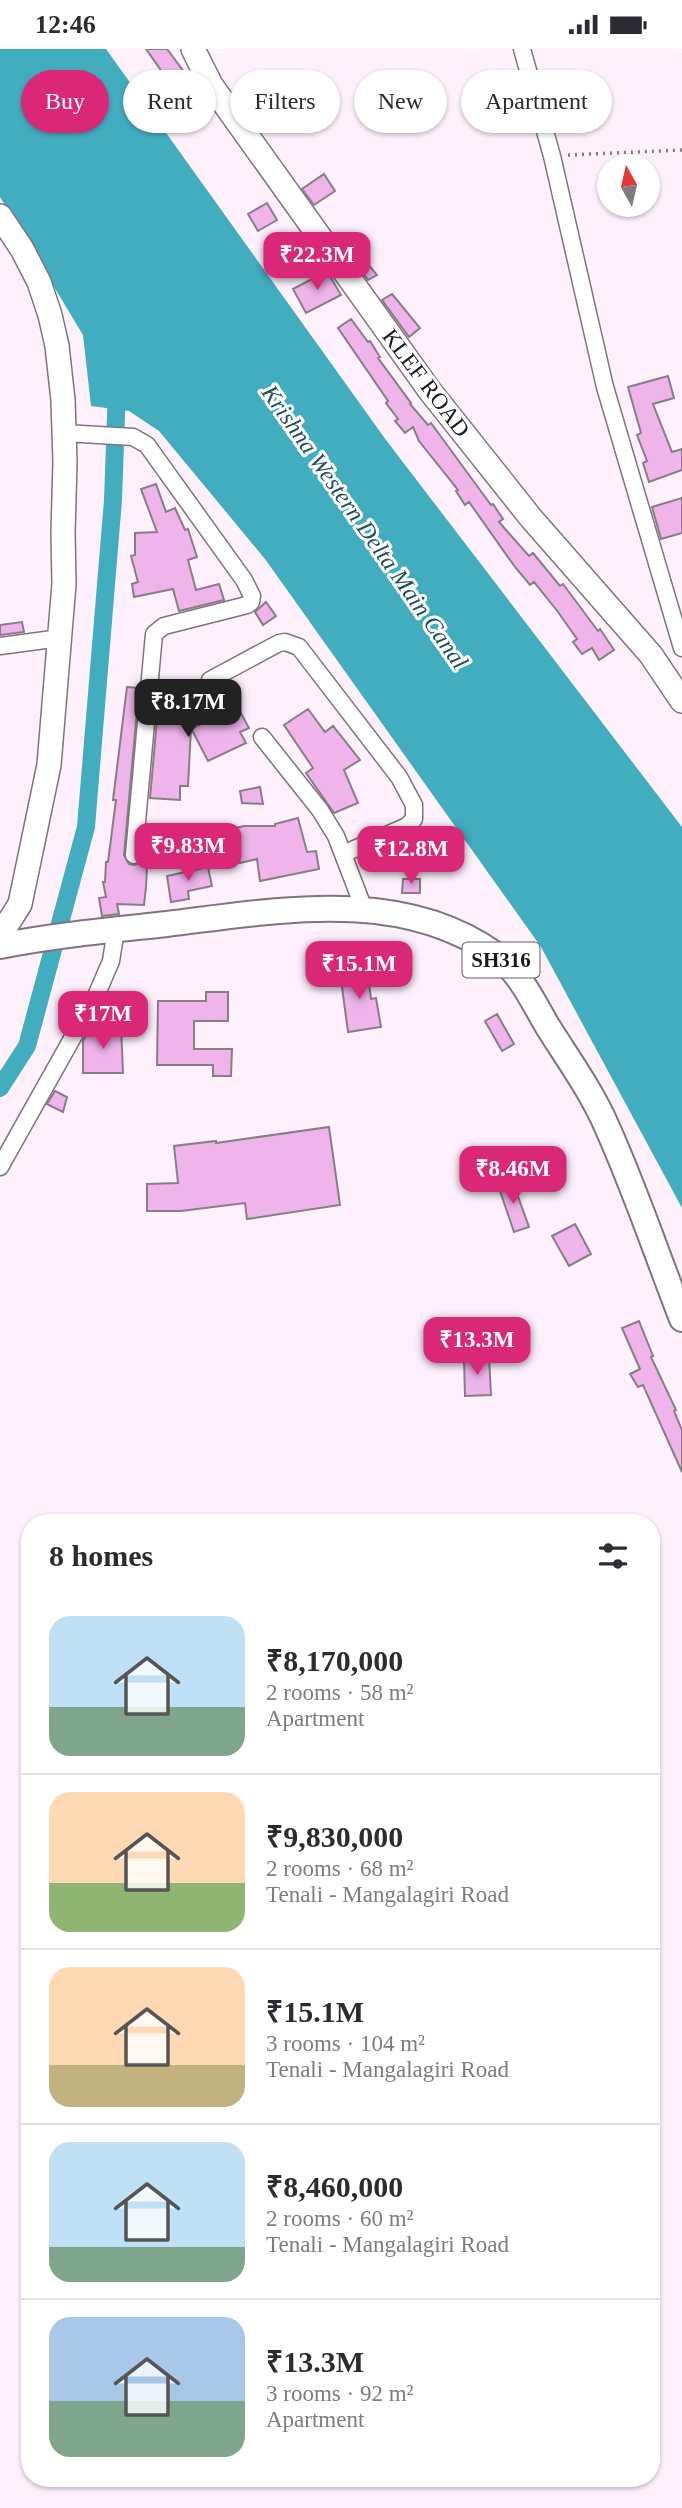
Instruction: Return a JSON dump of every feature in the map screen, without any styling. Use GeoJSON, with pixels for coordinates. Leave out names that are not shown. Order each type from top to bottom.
{"type":"FeatureCollection","features":[{"type":"Feature","properties":{"kind":"main road","name":"KLEF ROAD"},"geometry":{"type":"LineString","coordinates":[[193,49],[211,85],[430,391],[531,518],[651,655],[682,701]]}},
{"type":"Feature","properties":{"kind":"main road"},"geometry":{"type":"LineString","coordinates":[[0,216],[22,249],[39,282],[50,315],[74,433],[49,765],[20,904],[8,941]]}},
{"type":"Feature","properties":{"kind":"main road","name":"SH316"},"geometry":{"type":"LineString","coordinates":[[8,941],[257,913],[335,909],[364,909],[408,917],[453,931],[497,956],[520,980],[606,1124],[682,1319]]}},
{"type":"Feature","properties":{"kind":"street"},"geometry":{"type":"LineString","coordinates":[[522,49],[552,156],[605,387],[682,648]]}},
{"type":"Feature","properties":{"kind":"street"},"geometry":{"type":"LineString","coordinates":[[74,433],[133,437],[147,445],[244,580],[252,596],[247,605],[164,626],[154,634],[134,855]]}},
{"type":"Feature","properties":{"kind":"street"},"geometry":{"type":"LineString","coordinates":[[682,606],[682,622]]}},
{"type":"Feature","properties":{"kind":"street"},"geometry":{"type":"LineString","coordinates":[[0,646],[60,638]]}},
{"type":"Feature","properties":{"kind":"street"},"geometry":{"type":"LineString","coordinates":[[210,680],[279,643],[299,647],[400,777],[414,805],[414,820],[407,826],[343,855]]}},
{"type":"Feature","properties":{"kind":"street"},"geometry":{"type":"LineString","coordinates":[[262,737],[320,810],[336,836],[364,909]]}},
{"type":"Feature","properties":{"kind":"street"},"geometry":{"type":"LineString","coordinates":[[0,1167],[96,996],[111,961],[112,930]]}},
{"type":"Feature","properties":{"kind":"path"},"geometry":{"type":"LineString","coordinates":[[552,156],[682,149]]}},
{"type":"Feature","properties":{"kind":"water","name":"Krishna Western Delta Main Canal"},"geometry":{"type":"Polygon","coordinates":[[[0,49],[106,49],[123,73],[123,133],[166,133],[386,440],[682,827],[682,1208],[541,947],[265,559],[159,431],[129,411],[91,406],[83,335],[0,197],[0,49]]]}},
{"type":"Feature","properties":{"kind":"building"},"geometry":{"type":"Polygon","coordinates":[[[146,49],[167,49],[183,70],[161,70],[146,49]]]}},
{"type":"Feature","properties":{"kind":"building"},"geometry":{"type":"Polygon","coordinates":[[[324,174],[335,191],[314,205],[302,189],[324,174]]]}},
{"type":"Feature","properties":{"kind":"building"},"geometry":{"type":"Polygon","coordinates":[[[267,203],[277,220],[258,231],[248,214],[267,203]]]}},
{"type":"Feature","properties":{"kind":"building"},"geometry":{"type":"Polygon","coordinates":[[[357,251],[377,275],[368,280],[351,256],[357,251]]]}},
{"type":"Feature","properties":{"kind":"building"},"geometry":{"type":"Polygon","coordinates":[[[327,271],[341,295],[306,313],[293,289],[327,271]]]}},
{"type":"Feature","properties":{"kind":"building"},"geometry":{"type":"Polygon","coordinates":[[[392,294],[420,328],[409,337],[382,300],[392,294]]]}},
{"type":"Feature","properties":{"kind":"building"},"geometry":{"type":"Polygon","coordinates":[[[351,319],[368,342],[370,341],[380,357],[378,358],[410,404],[428,425],[431,423],[491,505],[493,504],[503,519],[499,522],[529,556],[533,553],[560,586],[563,584],[614,650],[599,660],[592,648],[582,654],[573,642],[577,639],[558,612],[534,582],[530,585],[515,567],[469,502],[465,505],[456,491],[458,490],[419,441],[413,427],[405,433],[395,421],[398,419],[386,403],[388,401],[338,328],[351,319]]]}},
{"type":"Feature","properties":{"kind":"building"},"geometry":{"type":"Polygon","coordinates":[[[668,376],[674,398],[653,404],[672,452],[682,449],[682,470],[649,482],[643,463],[647,461],[637,435],[641,433],[628,387],[668,376]]]}},
{"type":"Feature","properties":{"kind":"building"},"geometry":{"type":"Polygon","coordinates":[[[156,484],[166,512],[175,508],[185,530],[188,529],[197,557],[188,560],[196,590],[219,584],[224,600],[179,611],[173,589],[134,597],[132,584],[138,582],[131,556],[135,555],[135,533],[157,532],[141,489],[156,484]]]}},
{"type":"Feature","properties":{"kind":"building"},"geometry":{"type":"Polygon","coordinates":[[[682,498],[682,533],[661,539],[652,507],[682,498]]]}},
{"type":"Feature","properties":{"kind":"building"},"geometry":{"type":"Polygon","coordinates":[[[266,602],[276,616],[263,625],[255,612],[266,602]]]}},
{"type":"Feature","properties":{"kind":"building"},"geometry":{"type":"Polygon","coordinates":[[[22,622],[24,632],[0,635],[0,625],[22,622]]]}},
{"type":"Feature","properties":{"kind":"building"},"geometry":{"type":"Polygon","coordinates":[[[160,686],[198,688],[195,727],[237,706],[249,728],[240,732],[246,743],[208,761],[191,728],[188,786],[180,786],[180,800],[150,798],[160,686]]]}},
{"type":"Feature","properties":{"kind":"building"},"geometry":{"type":"Polygon","coordinates":[[[127,687],[139,688],[124,855],[129,864],[142,862],[149,826],[146,887],[144,905],[117,904],[119,914],[102,916],[99,898],[106,897],[103,882],[116,800],[113,800],[127,687]]]}},
{"type":"Feature","properties":{"kind":"building"},"geometry":{"type":"Polygon","coordinates":[[[308,709],[325,732],[333,726],[360,760],[344,770],[358,803],[334,813],[306,773],[313,768],[284,725],[308,709]]]}},
{"type":"Feature","properties":{"kind":"building"},"geometry":{"type":"Polygon","coordinates":[[[260,787],[263,804],[242,803],[240,791],[260,787]]]}},
{"type":"Feature","properties":{"kind":"building"},"geometry":{"type":"Polygon","coordinates":[[[298,818],[307,852],[316,851],[319,869],[260,881],[257,859],[240,863],[231,829],[244,826],[275,826],[298,818]]]}},
{"type":"Feature","properties":{"kind":"building"},"geometry":{"type":"Polygon","coordinates":[[[408,842],[415,859],[398,866],[391,849],[408,842]]]}},
{"type":"Feature","properties":{"kind":"building"},"geometry":{"type":"Polygon","coordinates":[[[208,867],[212,886],[188,891],[189,899],[171,902],[167,876],[208,867]]]}},
{"type":"Feature","properties":{"kind":"building"},"geometry":{"type":"Polygon","coordinates":[[[403,879],[420,879],[420,893],[402,893],[403,879]]]}},
{"type":"Feature","properties":{"kind":"building"},"geometry":{"type":"Polygon","coordinates":[[[367,968],[371,999],[376,998],[381,1027],[348,1032],[340,972],[367,968]]]}},
{"type":"Feature","properties":{"kind":"building"},"geometry":{"type":"Polygon","coordinates":[[[206,992],[228,992],[228,1021],[194,1021],[194,1049],[232,1049],[231,1076],[213,1076],[213,1065],[157,1065],[158,1001],[206,1001],[206,992]]]}},
{"type":"Feature","properties":{"kind":"building"},"geometry":{"type":"Polygon","coordinates":[[[497,1014],[514,1044],[502,1051],[485,1021],[497,1014]]]}},
{"type":"Feature","properties":{"kind":"building"},"geometry":{"type":"Polygon","coordinates":[[[121,1026],[123,1073],[83,1073],[83,1041],[90,1028],[121,1026]]]}},
{"type":"Feature","properties":{"kind":"building"},"geometry":{"type":"Polygon","coordinates":[[[55,1091],[67,1097],[63,1112],[47,1104],[55,1091]]]}},
{"type":"Feature","properties":{"kind":"building"},"geometry":{"type":"Polygon","coordinates":[[[329,1127],[340,1205],[247,1219],[245,1203],[181,1211],[147,1211],[147,1184],[178,1183],[174,1146],[216,1143],[329,1127]]]}},
{"type":"Feature","properties":{"kind":"building"},"geometry":{"type":"Polygon","coordinates":[[[512,1180],[529,1227],[514,1232],[498,1185],[512,1180]]]}},
{"type":"Feature","properties":{"kind":"building"},"geometry":{"type":"Polygon","coordinates":[[[575,1224],[591,1254],[569,1266],[552,1236],[575,1224]]]}},
{"type":"Feature","properties":{"kind":"building"},"geometry":{"type":"Polygon","coordinates":[[[639,1321],[682,1430],[682,1472],[643,1385],[638,1387],[630,1374],[640,1369],[622,1328],[639,1321]]]}},
{"type":"Feature","properties":{"kind":"building"},"geometry":{"type":"Polygon","coordinates":[[[489,1357],[491,1395],[465,1396],[464,1358],[489,1357]]]}},
{"type":"Feature","properties":{"kind":"waterway"},"geometry":{"type":"LineString","coordinates":[[0,1088],[27,1046],[86,827],[113,500],[117,388]]}}]}
